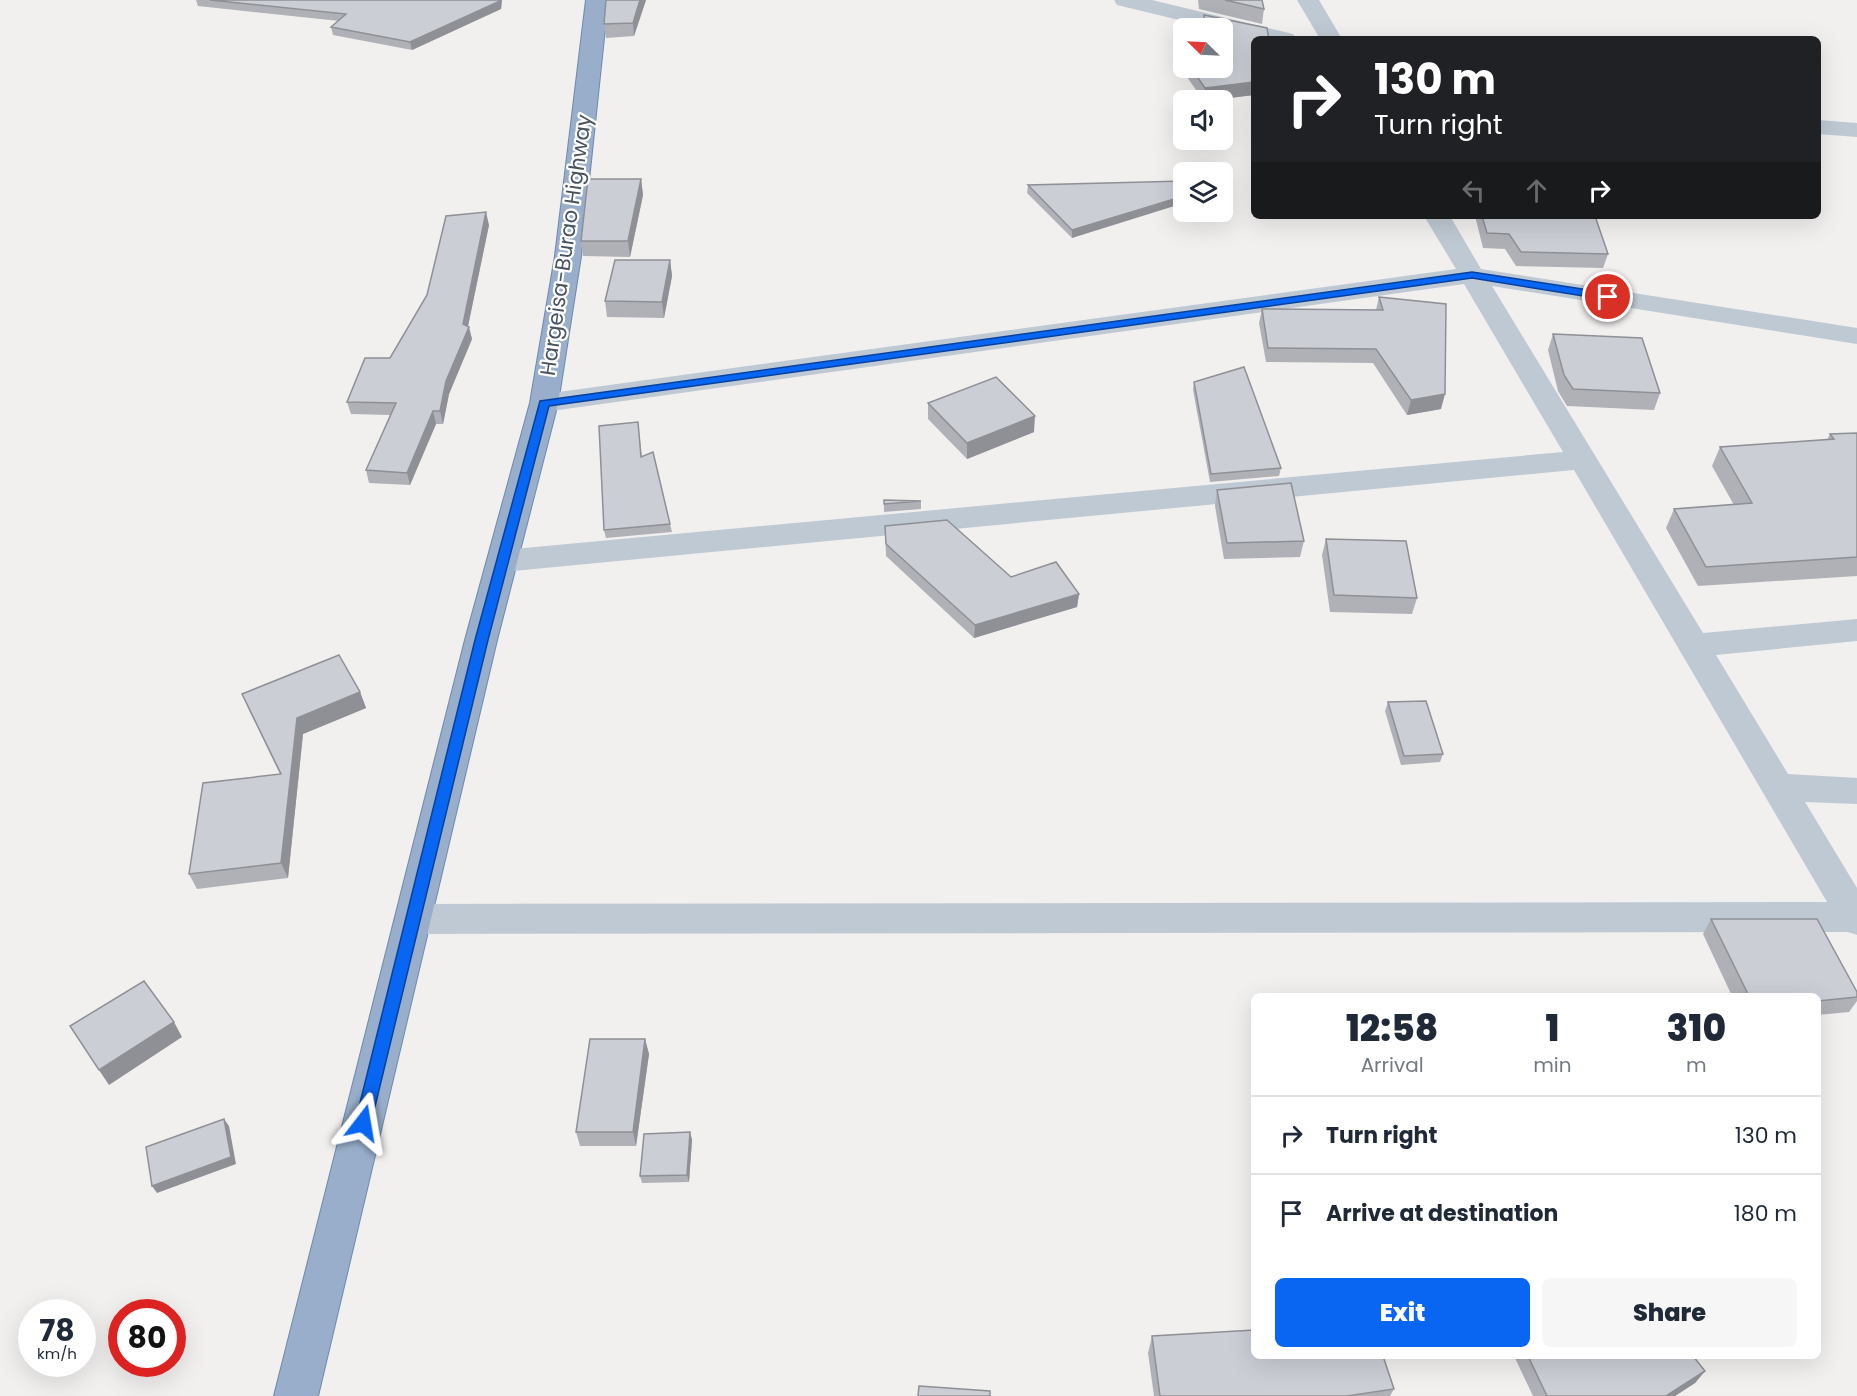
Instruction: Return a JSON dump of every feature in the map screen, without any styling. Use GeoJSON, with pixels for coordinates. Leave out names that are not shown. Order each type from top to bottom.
{"type":"FeatureCollection","features":[{"type":"Feature","properties":{"kind":"highway","name":"Hargeisa-Burao Highway"},"geometry":{"type":"LineString","coordinates":[[296,1396],[502,561],[544,404],[568,256],[597,0]]}},
{"type":"Feature","properties":{"kind":"street"},"geometry":{"type":"LineString","coordinates":[[1125,0],[1273,36]]}},
{"type":"Feature","properties":{"kind":"street"},"geometry":{"type":"LineString","coordinates":[[1308,0],[1329,36]]}},
{"type":"Feature","properties":{"kind":"street"},"geometry":{"type":"LineString","coordinates":[[1821,127],[1857,130]]}},
{"type":"Feature","properties":{"kind":"street"},"geometry":{"type":"LineString","coordinates":[[1439,219],[1856,918]]}},
{"type":"Feature","properties":{"kind":"street"},"geometry":{"type":"LineString","coordinates":[[544,404],[1472,275],[1857,336]]}},
{"type":"Feature","properties":{"kind":"street"},"geometry":{"type":"LineString","coordinates":[[502,561],[1582,460]]}},
{"type":"Feature","properties":{"kind":"street"},"geometry":{"type":"LineString","coordinates":[[1693,646],[1857,630]]}},
{"type":"Feature","properties":{"kind":"street"},"geometry":{"type":"LineString","coordinates":[[1778,787],[1857,791]]}},
{"type":"Feature","properties":{"kind":"street"},"geometry":{"type":"LineString","coordinates":[[413,919],[1856,918]]}},
{"type":"Feature","properties":{"kind":"building"},"geometry":{"type":"Polygon","coordinates":[[[210,0],[500,1],[410,42],[331,27],[346,14],[210,0]]]}},
{"type":"Feature","properties":{"kind":"building"},"geometry":{"type":"Polygon","coordinates":[[[606,0],[640,0],[633,23],[604,24],[606,0]]]}},
{"type":"Feature","properties":{"kind":"building"},"geometry":{"type":"Polygon","coordinates":[[[1225,0],[1262,0],[1264,9],[1225,0]]]}},
{"type":"Feature","properties":{"kind":"building"},"geometry":{"type":"Polygon","coordinates":[[[1233,21],[1267,28],[1268,36],[1251,36],[1251,82],[1205,88],[1198,78],[1233,78],[1233,21]]]}},
{"type":"Feature","properties":{"kind":"building"},"geometry":{"type":"Polygon","coordinates":[[[588,179],[641,179],[628,241],[581,241],[588,179]]]}},
{"type":"Feature","properties":{"kind":"building"},"geometry":{"type":"Polygon","coordinates":[[[1173,181],[1173,199],[1072,230],[1028,185],[1173,181]]]}},
{"type":"Feature","properties":{"kind":"building"},"geometry":{"type":"Polygon","coordinates":[[[486,212],[463,324],[469,327],[446,381],[440,411],[433,411],[407,473],[366,470],[396,403],[347,402],[365,358],[390,358],[427,295],[446,216],[486,212]]]}},
{"type":"Feature","properties":{"kind":"building"},"geometry":{"type":"Polygon","coordinates":[[[1483,219],[1596,219],[1608,254],[1521,252],[1509,234],[1487,233],[1483,219]]]}},
{"type":"Feature","properties":{"kind":"building"},"geometry":{"type":"Polygon","coordinates":[[[615,260],[670,260],[662,302],[605,301],[615,260]]]}},
{"type":"Feature","properties":{"kind":"building"},"geometry":{"type":"Polygon","coordinates":[[[1379,297],[1446,304],[1445,394],[1411,400],[1376,349],[1268,348],[1262,309],[1383,310],[1379,297]]]}},
{"type":"Feature","properties":{"kind":"building"},"geometry":{"type":"Polygon","coordinates":[[[1553,334],[1642,338],[1660,393],[1573,389],[1564,375],[1553,334]]]}},
{"type":"Feature","properties":{"kind":"building"},"geometry":{"type":"Polygon","coordinates":[[[1244,367],[1281,468],[1211,474],[1194,382],[1244,367]]]}},
{"type":"Feature","properties":{"kind":"building"},"geometry":{"type":"Polygon","coordinates":[[[996,377],[1035,416],[967,443],[928,403],[996,377]]]}},
{"type":"Feature","properties":{"kind":"building"},"geometry":{"type":"Polygon","coordinates":[[[638,422],[641,457],[653,452],[670,524],[604,530],[599,426],[638,422]]]}},
{"type":"Feature","properties":{"kind":"building"},"geometry":{"type":"Polygon","coordinates":[[[1857,433],[1857,557],[1706,567],[1674,509],[1752,503],[1720,447],[1834,439],[1830,434],[1857,433]]]}},
{"type":"Feature","properties":{"kind":"building"},"geometry":{"type":"Polygon","coordinates":[[[1291,483],[1304,541],[1227,543],[1217,490],[1291,483]]]}},
{"type":"Feature","properties":{"kind":"building"},"geometry":{"type":"Polygon","coordinates":[[[884,500],[921,501],[884,504],[884,500]]]}},
{"type":"Feature","properties":{"kind":"building"},"geometry":{"type":"Polygon","coordinates":[[[947,520],[1011,577],[1056,562],[1079,594],[975,625],[886,544],[885,526],[947,520]]]}},
{"type":"Feature","properties":{"kind":"building"},"geometry":{"type":"Polygon","coordinates":[[[1326,539],[1406,541],[1417,598],[1334,595],[1326,539]]]}},
{"type":"Feature","properties":{"kind":"building"},"geometry":{"type":"Polygon","coordinates":[[[339,655],[360,692],[297,718],[281,863],[189,874],[203,783],[281,774],[242,694],[339,655]]]}},
{"type":"Feature","properties":{"kind":"building"},"geometry":{"type":"Polygon","coordinates":[[[1426,701],[1443,754],[1404,756],[1388,702],[1426,701]]]}},
{"type":"Feature","properties":{"kind":"building"},"geometry":{"type":"Polygon","coordinates":[[[1711,919],[1817,919],[1857,992],[1857,997],[1821,1001],[1821,993],[1748,993],[1711,919]]]}},
{"type":"Feature","properties":{"kind":"building"},"geometry":{"type":"Polygon","coordinates":[[[144,981],[174,1022],[99,1070],[70,1026],[144,981]]]}},
{"type":"Feature","properties":{"kind":"building"},"geometry":{"type":"Polygon","coordinates":[[[590,1039],[645,1039],[633,1132],[576,1132],[590,1039]]]}},
{"type":"Feature","properties":{"kind":"building"},"geometry":{"type":"Polygon","coordinates":[[[224,1119],[231,1157],[152,1186],[146,1147],[224,1119]]]}},
{"type":"Feature","properties":{"kind":"building"},"geometry":{"type":"Polygon","coordinates":[[[690,1132],[687,1175],[640,1176],[644,1134],[690,1132]]]}},
{"type":"Feature","properties":{"kind":"building"},"geometry":{"type":"Polygon","coordinates":[[[1251,1330],[1251,1359],[1384,1359],[1394,1389],[1347,1396],[1160,1396],[1152,1336],[1251,1330]]]}},
{"type":"Feature","properties":{"kind":"building"},"geometry":{"type":"Polygon","coordinates":[[[1529,1359],[1695,1359],[1705,1371],[1666,1396],[1547,1396],[1529,1359]]]}},
{"type":"Feature","properties":{"kind":"building"},"geometry":{"type":"Polygon","coordinates":[[[919,1386],[990,1391],[990,1396],[918,1396],[919,1386]]]}},
{"type":"Feature","properties":{"kind":"route"},"geometry":{"type":"LineString","coordinates":[[363,1123],[481,640],[544,404],[1472,275],[1608,297]]}}]}
